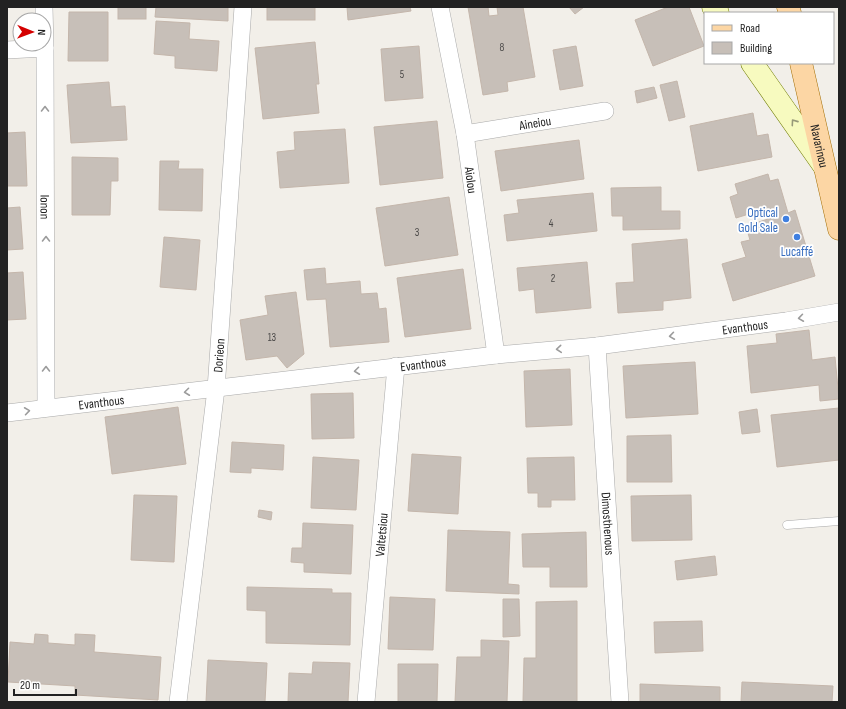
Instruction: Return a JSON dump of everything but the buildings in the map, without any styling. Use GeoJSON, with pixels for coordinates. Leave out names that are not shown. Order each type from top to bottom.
{"type":"FeatureCollection","features":[{"type":"Feature","properties":{"kind":"main road"},"geometry":{"type":"LineString","coordinates":[[753,64],[824,166]]}},
{"type":"Feature","properties":{"kind":"main road","name":"Navarinou"},"geometry":{"type":"LineString","coordinates":[[801,64],[839,229]]}},
{"type":"Feature","properties":{"kind":"street","name":"Dorieon"},"geometry":{"type":"LineString","coordinates":[[178,702],[216,388],[243,7]]}},
{"type":"Feature","properties":{"kind":"street","name":"Aiolou"},"geometry":{"type":"LineString","coordinates":[[440,7],[465,134],[496,355]]}},
{"type":"Feature","properties":{"kind":"street","name":"Ionon"},"geometry":{"type":"LineString","coordinates":[[45,52],[46,408]]}},
{"type":"Feature","properties":{"kind":"street","name":"Aineiou"},"geometry":{"type":"LineString","coordinates":[[465,134],[605,111]]}},
{"type":"Feature","properties":{"kind":"street","name":"Evanthous"},"geometry":{"type":"LineString","coordinates":[[7,413],[396,366],[597,346],[786,321],[839,312]]}},
{"type":"Feature","properties":{"kind":"street","name":"Dimosthenous"},"geometry":{"type":"LineString","coordinates":[[597,346],[620,702]]}},
{"type":"Feature","properties":{"kind":"street","name":"Valtetsiou"},"geometry":{"type":"LineString","coordinates":[[366,702],[396,366]]}},
{"type":"Feature","properties":{"kind":"lane"},"geometry":{"type":"LineString","coordinates":[[787,525],[839,522]]}},
{"type":"Feature","properties":{"kind":"place","name":"Optical Gold Sale"},"geometry":{"type":"Point","coordinates":[786,219]}},
{"type":"Feature","properties":{"kind":"place","name":"Lucaffé"},"geometry":{"type":"Point","coordinates":[797,237]}}]}
